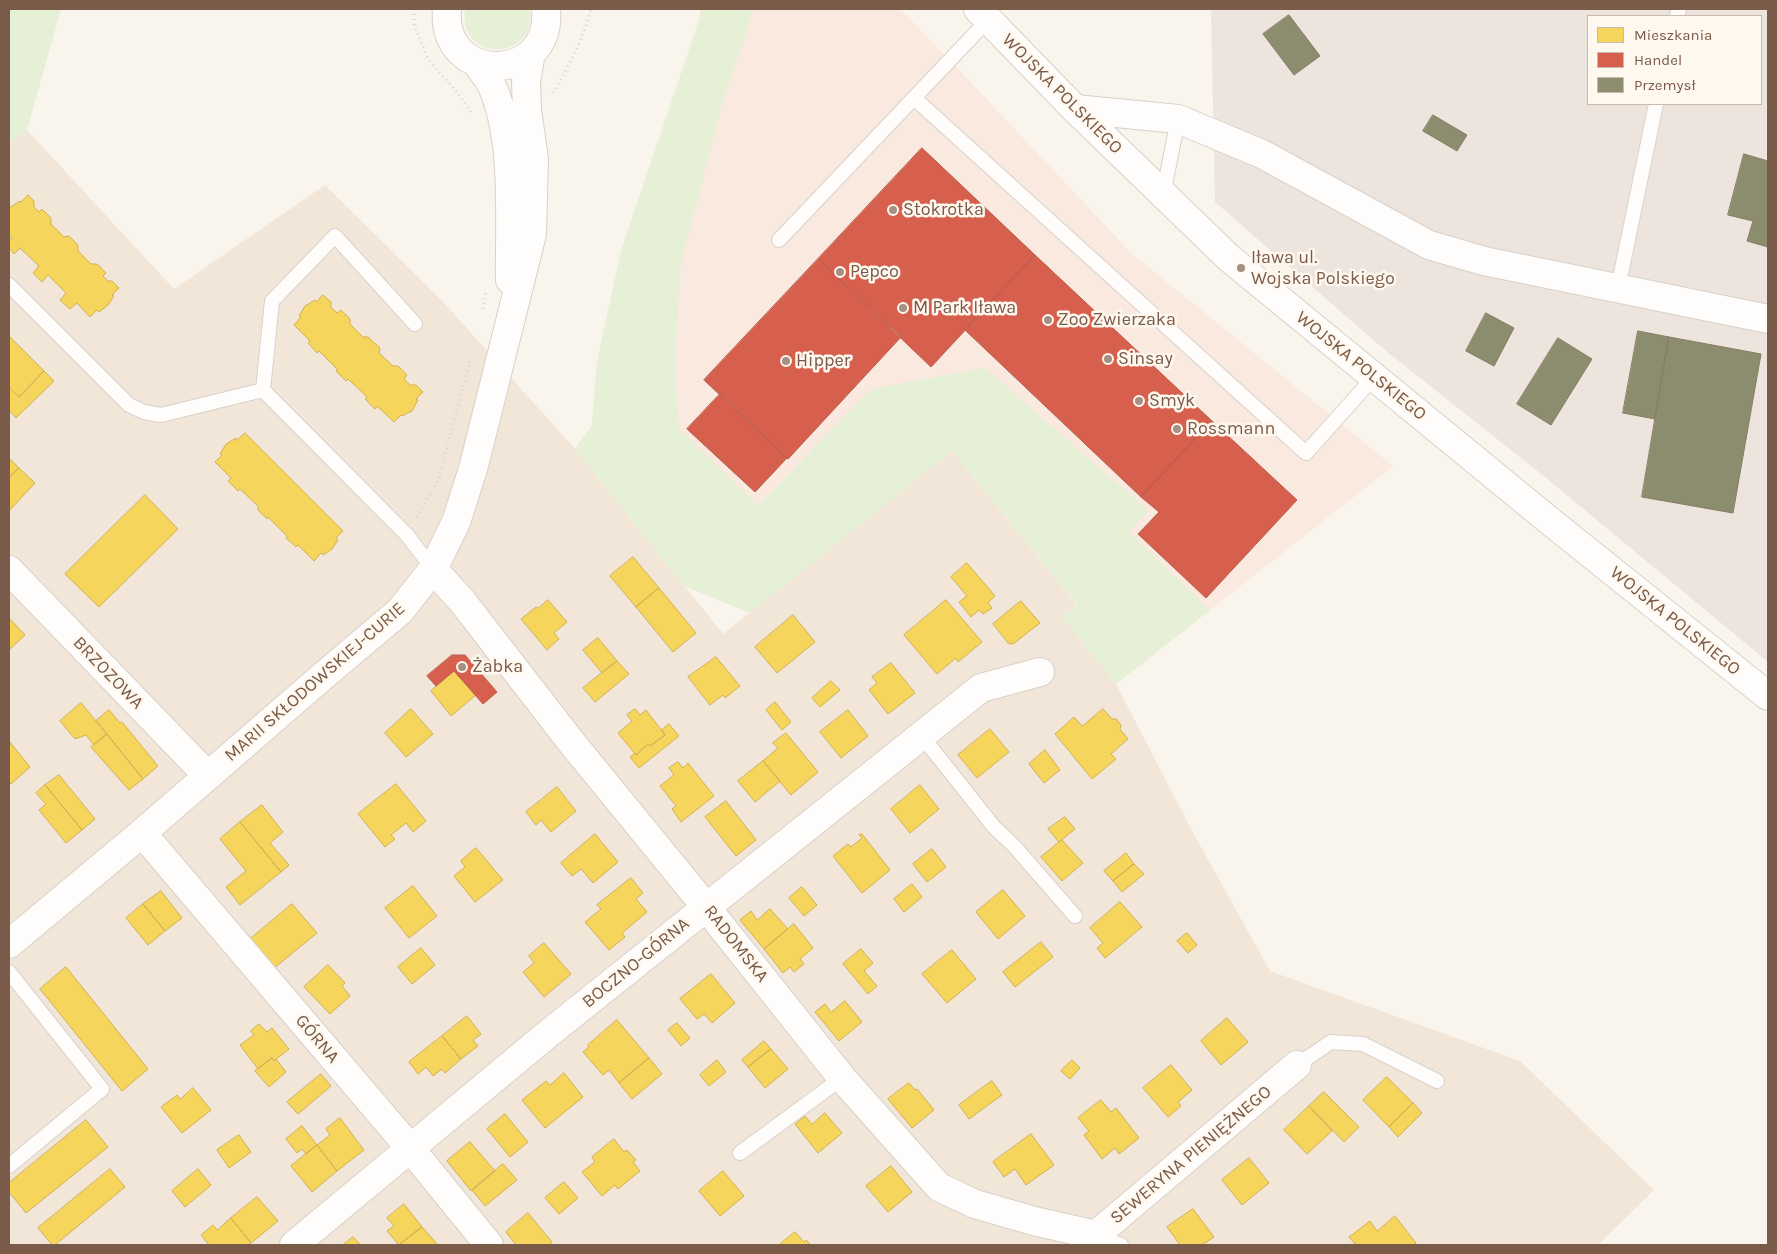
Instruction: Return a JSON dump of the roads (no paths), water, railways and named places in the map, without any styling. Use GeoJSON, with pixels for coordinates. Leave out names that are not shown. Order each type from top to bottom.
{"type":"FeatureCollection","features":[{"type":"Feature","properties":{"kind":"street"},"geometry":{"type":"LineString","coordinates":[[447,9],[448,32],[455,45],[465,56],[477,63],[492,67],[506,66],[519,62],[531,53],[545,32],[550,12]]}},
{"type":"Feature","properties":{"kind":"street","name":"WOJSKA POLSKIEGO"},"geometry":{"type":"LineString","coordinates":[[983,14],[1076,109],[1229,258],[1768,696]]}},
{"type":"Feature","properties":{"kind":"street","name":"MARII SKŁODOWSKIEJ-CURIE"},"geometry":{"type":"LineString","coordinates":[[9,944],[142,833],[400,611],[434,569],[456,522],[473,469],[532,234],[534,159],[527,110],[526,81],[531,53]]}},
{"type":"Feature","properties":{"kind":"street","name":"MARII SKŁODOWSKIEJ-CURIE"},"geometry":{"type":"LineString","coordinates":[[477,63],[491,86],[502,117],[509,173],[511,312]]}},
{"type":"Feature","properties":{"kind":"street"},"geometry":{"type":"LineString","coordinates":[[1076,109],[1178,119],[1262,154],[1428,245],[1484,261],[1768,319]]}},
{"type":"Feature","properties":{"kind":"street","name":"RADOMSKA"},"geometry":{"type":"LineString","coordinates":[[434,569],[462,601],[572,743],[706,906],[842,1078],[939,1187],[975,1204],[1090,1240]]}},
{"type":"Feature","properties":{"kind":"street","name":"BRZOZOWA"},"geometry":{"type":"LineString","coordinates":[[9,570],[208,776]]}},
{"type":"Feature","properties":{"kind":"street","name":"BOCZNO-GÓRNA"},"geometry":{"type":"LineString","coordinates":[[294,1245],[706,906],[981,688],[1040,672]]}},
{"type":"Feature","properties":{"kind":"street","name":"GÓRNA"},"geometry":{"type":"LineString","coordinates":[[142,833],[410,1148],[489,1245]]}},
{"type":"Feature","properties":{"kind":"street","name":"SEWERYNA PIENIĘŻNEGO"},"geometry":{"type":"LineString","coordinates":[[1090,1240],[1297,1065]]}},
{"type":"Feature","properties":{"kind":"lane"},"geometry":{"type":"LineString","coordinates":[[779,240],[914,98],[983,14]]}},
{"type":"Feature","properties":{"kind":"lane"},"geometry":{"type":"LineString","coordinates":[[914,98],[1306,453],[1374,377]]}},
{"type":"Feature","properties":{"kind":"lane"},"geometry":{"type":"LineString","coordinates":[[1618,288],[1656,105]]}},
{"type":"Feature","properties":{"kind":"lane"},"geometry":{"type":"LineString","coordinates":[[1163,195],[1178,119]]}},
{"type":"Feature","properties":{"kind":"lane"},"geometry":{"type":"LineString","coordinates":[[262,390],[272,301],[335,236],[415,324]]}},
{"type":"Feature","properties":{"kind":"lane"},"geometry":{"type":"LineString","coordinates":[[9,285],[129,405],[144,412],[161,415],[262,390]]}},
{"type":"Feature","properties":{"kind":"lane"},"geometry":{"type":"LineString","coordinates":[[262,390],[407,535],[434,569]]}},
{"type":"Feature","properties":{"kind":"lane"},"geometry":{"type":"LineString","coordinates":[[922,735],[994,827],[1014,846],[1075,916]]}},
{"type":"Feature","properties":{"kind":"lane"},"geometry":{"type":"LineString","coordinates":[[9,972],[102,1088],[9,1166]]}},
{"type":"Feature","properties":{"kind":"lane"},"geometry":{"type":"LineString","coordinates":[[1297,1065],[1331,1042],[1363,1044],[1437,1081]]}},
{"type":"Feature","properties":{"kind":"lane"},"geometry":{"type":"LineString","coordinates":[[740,1153],[842,1078]]}},
{"type":"Feature","properties":{"kind":"lane"},"geometry":{"type":"LineString","coordinates":[[1090,1240],[1121,1245]]}},
{"type":"Feature","properties":{"kind":"place","name":"Stokrotka"},"geometry":{"type":"Point","coordinates":[893,210]}},
{"type":"Feature","properties":{"kind":"place","name":"Iława ul. Wojska Polskiego"},"geometry":{"type":"Point","coordinates":[1241,268]}},
{"type":"Feature","properties":{"kind":"place","name":"Pepco"},"geometry":{"type":"Point","coordinates":[840,272]}},
{"type":"Feature","properties":{"kind":"place","name":"M Park Iława"},"geometry":{"type":"Point","coordinates":[903,308]}},
{"type":"Feature","properties":{"kind":"place","name":"Zoo Zwierzaka"},"geometry":{"type":"Point","coordinates":[1048,320]}},
{"type":"Feature","properties":{"kind":"place","name":"Sinsay"},"geometry":{"type":"Point","coordinates":[1108,359]}},
{"type":"Feature","properties":{"kind":"place","name":"Hipper"},"geometry":{"type":"Point","coordinates":[786,361]}},
{"type":"Feature","properties":{"kind":"place","name":"Smyk"},"geometry":{"type":"Point","coordinates":[1139,401]}},
{"type":"Feature","properties":{"kind":"place","name":"Rossmann"},"geometry":{"type":"Point","coordinates":[1177,429]}},
{"type":"Feature","properties":{"kind":"place","name":"Żabka"},"geometry":{"type":"Point","coordinates":[462,667]}}]}
